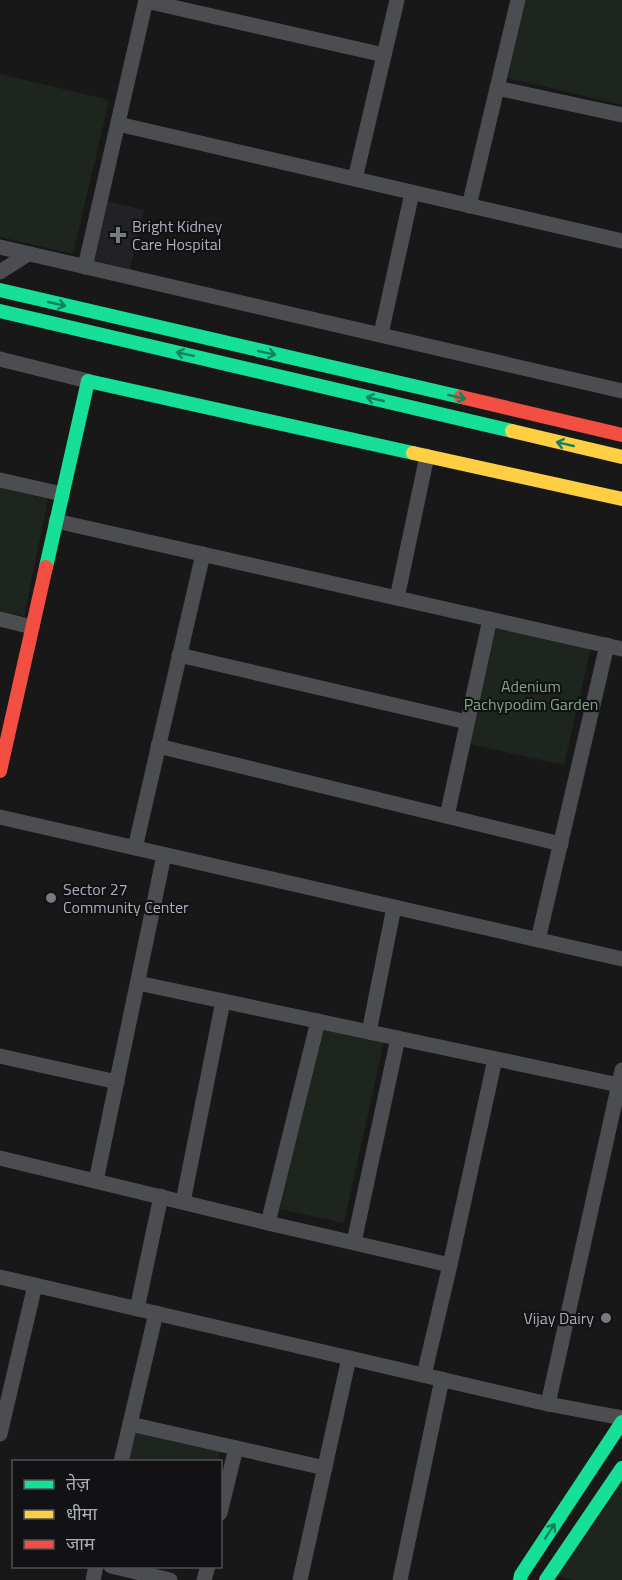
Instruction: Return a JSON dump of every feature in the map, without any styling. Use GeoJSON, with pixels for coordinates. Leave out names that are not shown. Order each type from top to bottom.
{"type":"FeatureCollection","features":[{"type":"Feature","properties":{"kind":"street"},"geometry":{"type":"LineString","coordinates":[[84,267],[146,0],[384,55]]}},
{"type":"Feature","properties":{"kind":"street"},"geometry":{"type":"LineString","coordinates":[[355,179],[397,0]]}},
{"type":"Feature","properties":{"kind":"street"},"geometry":{"type":"LineString","coordinates":[[469,206],[518,0]]}},
{"type":"Feature","properties":{"kind":"street"},"geometry":{"type":"LineString","coordinates":[[497,88],[622,115]]}},
{"type":"Feature","properties":{"kind":"street"},"geometry":{"type":"LineString","coordinates":[[118,124],[622,241]]}},
{"type":"Feature","properties":{"kind":"street"},"geometry":{"type":"LineString","coordinates":[[381,334],[412,192]]}},
{"type":"Feature","properties":{"kind":"street"},"geometry":{"type":"LineString","coordinates":[[0,247],[622,392]]}},
{"type":"Feature","properties":{"kind":"street"},"geometry":{"type":"LineString","coordinates":[[0,272],[28,254]]}},
{"type":"Feature","properties":{"kind":"street"},"geometry":{"type":"LineString","coordinates":[[0,290],[622,435]]}},
{"type":"Feature","properties":{"kind":"street"},"geometry":{"type":"LineString","coordinates":[[0,311],[622,457]]}},
{"type":"Feature","properties":{"kind":"street"},"geometry":{"type":"LineString","coordinates":[[0,359],[88,381],[622,499]]}},
{"type":"Feature","properties":{"kind":"street"},"geometry":{"type":"LineString","coordinates":[[0,771],[5,721],[32,627],[88,381]]}},
{"type":"Feature","properties":{"kind":"street"},"geometry":{"type":"LineString","coordinates":[[397,598],[427,456]]}},
{"type":"Feature","properties":{"kind":"street"},"geometry":{"type":"LineString","coordinates":[[0,480],[62,495]]}},
{"type":"Feature","properties":{"kind":"street"},"geometry":{"type":"LineString","coordinates":[[56,521],[614,647],[561,844],[538,940]]}},
{"type":"Feature","properties":{"kind":"street"},"geometry":{"type":"LineString","coordinates":[[135,848],[202,554]]}},
{"type":"Feature","properties":{"kind":"street"},"geometry":{"type":"LineString","coordinates":[[0,619],[32,627]]}},
{"type":"Feature","properties":{"kind":"street"},"geometry":{"type":"LineString","coordinates":[[447,816],[490,619]]}},
{"type":"Feature","properties":{"kind":"street"},"geometry":{"type":"LineString","coordinates":[[179,655],[467,723]]}},
{"type":"Feature","properties":{"kind":"street"},"geometry":{"type":"LineString","coordinates":[[158,746],[561,844]]}},
{"type":"Feature","properties":{"kind":"street"},"geometry":{"type":"LineString","coordinates":[[0,818],[622,959]]}},
{"type":"Feature","properties":{"kind":"street"},"geometry":{"type":"LineString","coordinates":[[96,1181],[164,855]]}},
{"type":"Feature","properties":{"kind":"street"},"geometry":{"type":"LineString","coordinates":[[369,1032],[394,907]]}},
{"type":"Feature","properties":{"kind":"street"},"geometry":{"type":"LineString","coordinates":[[138,983],[495,1059],[620,1078],[548,1404]]}},
{"type":"Feature","properties":{"kind":"street"},"geometry":{"type":"LineString","coordinates":[[183,1202],[223,1001]]}},
{"type":"Feature","properties":{"kind":"street"},"geometry":{"type":"LineString","coordinates":[[268,1223],[318,1021]]}},
{"type":"Feature","properties":{"kind":"street"},"geometry":{"type":"LineString","coordinates":[[354,1242],[398,1038]]}},
{"type":"Feature","properties":{"kind":"street"},"geometry":{"type":"LineString","coordinates":[[0,1056],[117,1083]]}},
{"type":"Feature","properties":{"kind":"street"},"geometry":{"type":"LineString","coordinates":[[424,1375],[495,1059]]}},
{"type":"Feature","properties":{"kind":"street"},"geometry":{"type":"LineString","coordinates":[[0,1158],[450,1265]]}},
{"type":"Feature","properties":{"kind":"street"},"geometry":{"type":"LineString","coordinates":[[137,1309],[160,1196]]}},
{"type":"Feature","properties":{"kind":"street"},"geometry":{"type":"LineString","coordinates":[[0,1277],[622,1420],[523,1578]]}},
{"type":"Feature","properties":{"kind":"street"},"geometry":{"type":"LineString","coordinates":[[0,1434],[35,1286]]}},
{"type":"Feature","properties":{"kind":"street"},"geometry":{"type":"LineString","coordinates":[[121,1460],[156,1313]]}},
{"type":"Feature","properties":{"kind":"street"},"geometry":{"type":"LineString","coordinates":[[300,1580],[349,1358]]}},
{"type":"Feature","properties":{"kind":"street"},"geometry":{"type":"LineString","coordinates":[[400,1580],[442,1379]]}},
{"type":"Feature","properties":{"kind":"street"},"geometry":{"type":"LineString","coordinates":[[130,1424],[325,1468]]}},
{"type":"Feature","properties":{"kind":"street"},"geometry":{"type":"LineString","coordinates":[[222,1505],[236,1448]]}},
{"type":"Feature","properties":{"kind":"street"},"geometry":{"type":"LineString","coordinates":[[546,1580],[622,1468]]}},
{"type":"Feature","properties":{"kind":"street"},"geometry":{"type":"LineString","coordinates":[[119,1568],[170,1580]]}},
{"type":"Feature","properties":{"kind":"shaded area","name":"Bright Kidney Care Hospital"},"geometry":{"type":"Polygon","coordinates":[[[106,201],[144,210],[130,269],[92,260],[106,201]]]}},
{"type":"Feature","properties":{"kind":"green space"},"geometry":{"type":"Polygon","coordinates":[[[526,0],[622,0],[622,105],[508,78],[526,0]]]}},
{"type":"Feature","properties":{"kind":"green space"},"geometry":{"type":"Polygon","coordinates":[[[0,74],[109,100],[73,254],[0,237],[0,74]]]}},
{"type":"Feature","properties":{"kind":"green space"},"geometry":{"type":"Polygon","coordinates":[[[0,488],[48,499],[24,616],[0,611],[0,488]]]}},
{"type":"Feature","properties":{"kind":"green space","name":"Adenium Pachypodim Garden"},"geometry":{"type":"Polygon","coordinates":[[[497,626],[591,647],[564,765],[470,744],[497,626]]]}},
{"type":"Feature","properties":{"kind":"green space"},"geometry":{"type":"Polygon","coordinates":[[[321,1026],[384,1041],[344,1223],[280,1209],[321,1026]]]}},
{"type":"Feature","properties":{"kind":"green space"},"geometry":{"type":"Polygon","coordinates":[[[131,1432],[220,1452],[218,1460],[125,1460],[131,1432]]]}},
{"type":"Feature","properties":{"kind":"green space"},"geometry":{"type":"Polygon","coordinates":[[[622,1483],[622,1580],[575,1580],[558,1576],[622,1483]]]}},
{"type":"Feature","properties":{"kind":"traffic: fast"},"geometry":{"type":"LineString","coordinates":[[0,290],[461,397]]}},
{"type":"Feature","properties":{"kind":"traffic: fast"},"geometry":{"type":"LineString","coordinates":[[0,311],[512,431]]}},
{"type":"Feature","properties":{"kind":"traffic: fast"},"geometry":{"type":"LineString","coordinates":[[46,567],[88,381],[413,453]]}},
{"type":"Feature","properties":{"kind":"traffic: fast"},"geometry":{"type":"LineString","coordinates":[[520,1580],[521,1575],[622,1422]]}},
{"type":"Feature","properties":{"kind":"traffic: fast"},"geometry":{"type":"LineString","coordinates":[[546,1580],[622,1468]]}},
{"type":"Feature","properties":{"kind":"traffic: slow"},"geometry":{"type":"LineString","coordinates":[[512,431],[622,457]]}},
{"type":"Feature","properties":{"kind":"traffic: slow"},"geometry":{"type":"LineString","coordinates":[[413,453],[622,499]]}},
{"type":"Feature","properties":{"kind":"traffic: jam"},"geometry":{"type":"LineString","coordinates":[[461,397],[622,435]]}},
{"type":"Feature","properties":{"kind":"traffic: jam"},"geometry":{"type":"LineString","coordinates":[[0,771],[46,567]]}},
{"type":"Feature","properties":{"kind":"place","name":"Bright Kidney Care Hospital"},"geometry":{"type":"Point","coordinates":[118,235]}},
{"type":"Feature","properties":{"kind":"place","name":"Sector 27 Community Center"},"geometry":{"type":"Point","coordinates":[51,898]}},
{"type":"Feature","properties":{"kind":"place","name":"Vijay Dairy"},"geometry":{"type":"Point","coordinates":[606,1318]}}]}
